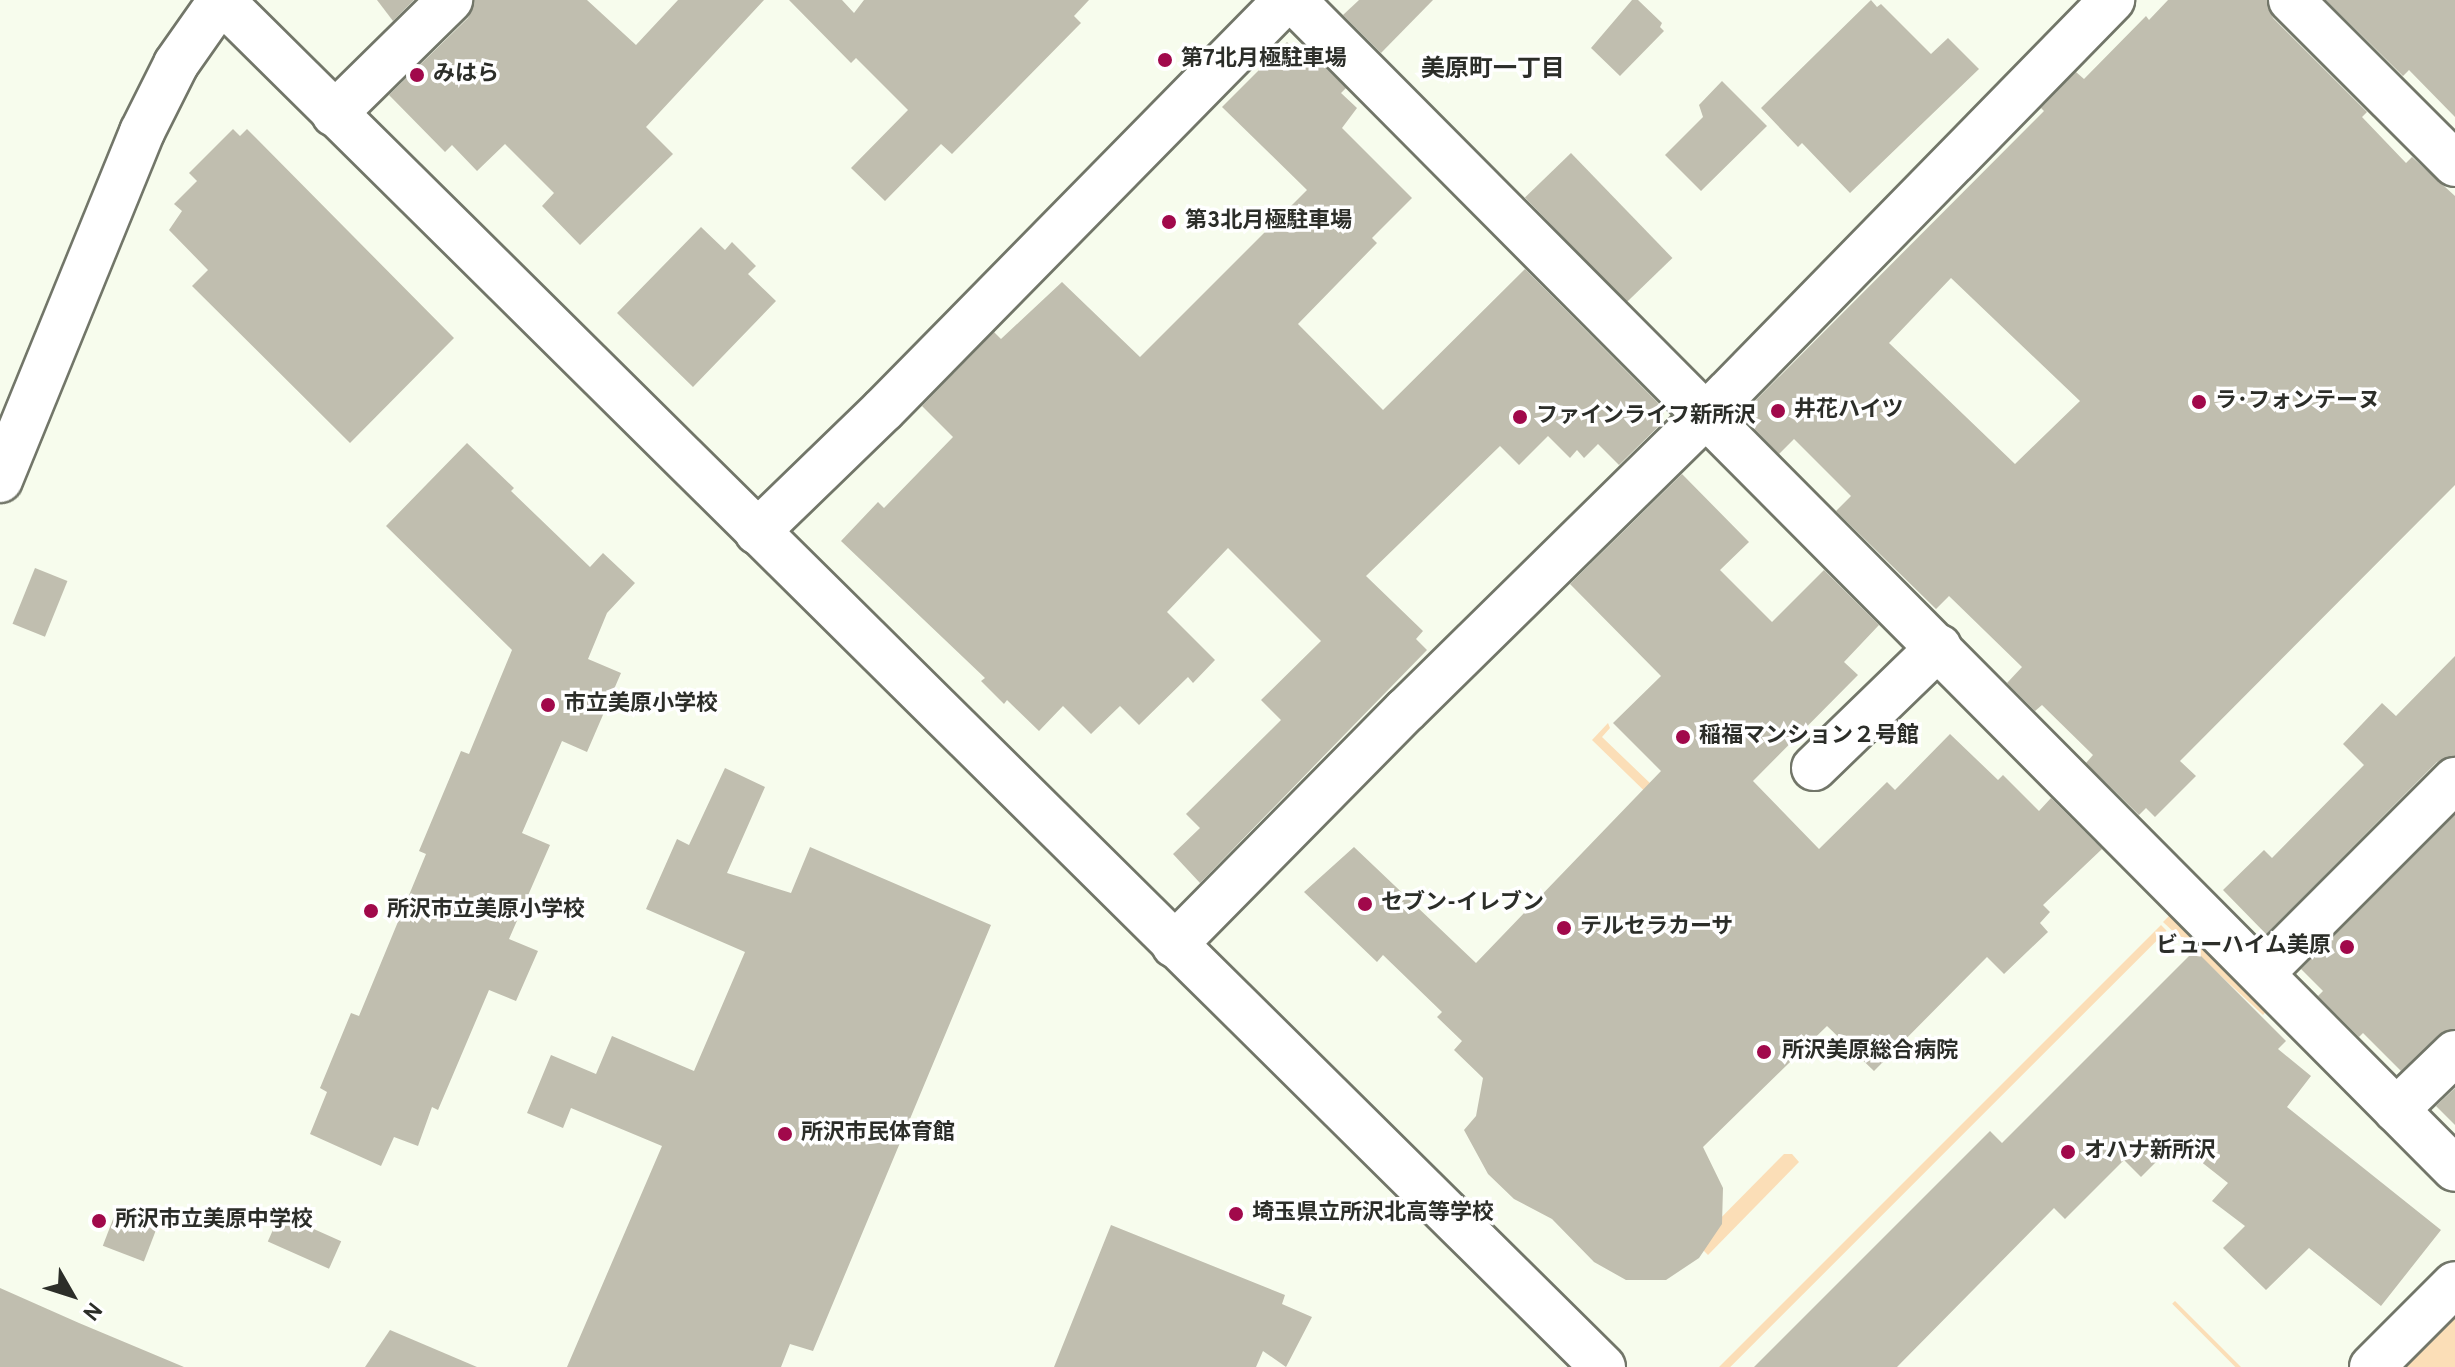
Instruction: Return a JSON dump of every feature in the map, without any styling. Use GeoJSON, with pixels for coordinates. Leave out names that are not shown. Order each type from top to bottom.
{"type":"FeatureCollection","features":[{"type":"Feature","properties":{"kind":"street"},"geometry":{"type":"LineString","coordinates":[[0,480],[142,132],[176,64],[221,0],[1603,1367]]}},
{"type":"Feature","properties":{"kind":"street"},"geometry":{"type":"LineString","coordinates":[[334,114],[450,0]]}},
{"type":"Feature","properties":{"kind":"street"},"geometry":{"type":"LineString","coordinates":[[757,532],[883,410],[1286,0]]}},
{"type":"Feature","properties":{"kind":"street"},"geometry":{"type":"LineString","coordinates":[[1293,0],[2263,972],[2455,1169]]}},
{"type":"Feature","properties":{"kind":"street"},"geometry":{"type":"LineString","coordinates":[[1174,945],[1406,710],[1706,415],[2112,0]]}},
{"type":"Feature","properties":{"kind":"street"},"geometry":{"type":"LineString","coordinates":[[2291,0],[2455,164]]}},
{"type":"Feature","properties":{"kind":"street"},"geometry":{"type":"LineString","coordinates":[[1814,768],[1939,647]]}},
{"type":"Feature","properties":{"kind":"street"},"geometry":{"type":"LineString","coordinates":[[2263,972],[2455,780]]}},
{"type":"Feature","properties":{"kind":"street"},"geometry":{"type":"LineString","coordinates":[[2396,1110],[2455,1053]]}},
{"type":"Feature","properties":{"kind":"street"},"geometry":{"type":"LineString","coordinates":[[2372,1367],[2455,1284]]}},
{"type":"Feature","properties":{"kind":"shaded area"},"geometry":{"type":"Polygon","coordinates":[[[1608,723],[1610,728],[1602,737],[1702,833],[1701,846],[1592,740],[1608,723]]]}},
{"type":"Feature","properties":{"kind":"shaded area"},"geometry":{"type":"Polygon","coordinates":[[[2172,913],[2269,1008],[2263,1015],[2163,922],[2172,913]]]}},
{"type":"Feature","properties":{"kind":"shaded area"},"geometry":{"type":"Polygon","coordinates":[[[2161,925],[2167,931],[1730,1367],[1719,1367],[2161,925]]]}},
{"type":"Feature","properties":{"kind":"shaded area"},"geometry":{"type":"Polygon","coordinates":[[[1784,1154],[1792,1154],[1799,1162],[1708,1255],[1696,1243],[1784,1154]]]}},
{"type":"Feature","properties":{"kind":"shaded area"},"geometry":{"type":"Polygon","coordinates":[[[2175,1301],[2241,1367],[2235,1367],[2172,1304],[2175,1301]]]}},
{"type":"Feature","properties":{"kind":"shaded area"},"geometry":{"type":"Polygon","coordinates":[[[2455,1308],[2455,1367],[2396,1367],[2455,1308]]]}},
{"type":"Feature","properties":{"kind":"building"},"geometry":{"type":"Polygon","coordinates":[[[377,0],[414,0],[393,21],[377,0]]]}},
{"type":"Feature","properties":{"kind":"building"},"geometry":{"type":"Polygon","coordinates":[[[474,0],[587,0],[636,45],[678,0],[764,0],[646,127],[673,154],[580,245],[542,206],[554,193],[505,144],[477,171],[452,145],[445,152],[389,95],[468,18],[474,0]]]}},
{"type":"Feature","properties":{"kind":"building"},"geometry":{"type":"Polygon","coordinates":[[[789,0],[842,0],[854,13],[864,0],[1089,0],[1074,16],[1081,23],[952,154],[941,144],[885,201],[851,168],[908,110],[856,58],[851,63],[789,0]]]}},
{"type":"Feature","properties":{"kind":"building"},"geometry":{"type":"Polygon","coordinates":[[[1359,0],[1433,0],[1381,53],[1343,15],[1359,0]]]}},
{"type":"Feature","properties":{"kind":"building"},"geometry":{"type":"Polygon","coordinates":[[[1632,0],[1638,0],[1662,23],[1660,27],[1664,31],[1620,76],[1591,48],[1632,0]]]}},
{"type":"Feature","properties":{"kind":"building"},"geometry":{"type":"Polygon","coordinates":[[[1871,0],[1877,7],[1881,4],[1931,54],[1948,38],[1979,69],[1850,193],[1802,143],[1798,147],[1761,108],[1871,0]]]}},
{"type":"Feature","properties":{"kind":"building"},"geometry":{"type":"Polygon","coordinates":[[[2168,0],[2267,0],[2273,18],[2367,112],[2362,117],[2406,163],[2412,157],[2455,196],[2455,485],[2180,761],[2196,776],[2155,817],[2146,808],[2139,815],[2086,763],[2093,755],[2042,705],[2035,711],[2007,683],[2022,667],[1949,596],[1936,609],[1836,511],[1851,496],[1794,439],[1779,454],[1741,415],[2044,111],[2041,108],[2076,72],[2084,79],[2146,16],[2149,20],[2168,0]],[[1951,278],[1889,343],[2015,464],[2080,401],[1951,278]]]}},
{"type":"Feature","properties":{"kind":"building"},"geometry":{"type":"Polygon","coordinates":[[[2326,0],[2455,0],[2455,117],[2409,70],[2403,76],[2326,0]]]}},
{"type":"Feature","properties":{"kind":"building"},"geometry":{"type":"Polygon","coordinates":[[[1287,42],[1302,57],[1308,51],[1346,88],[1341,93],[1357,108],[1342,128],[1412,198],[1372,238],[1377,243],[1298,324],[1383,410],[1525,269],[1664,409],[1662,423],[1619,465],[1598,444],[1584,458],[1577,450],[1570,458],[1548,436],[1519,465],[1500,446],[1366,576],[1423,631],[1416,639],[1427,650],[1200,883],[1173,854],[1200,828],[1186,814],[1281,720],[1261,700],[1321,641],[1228,548],[1167,612],[1215,660],[1193,683],[1188,677],[1139,725],[1120,706],[1091,734],[1063,706],[1039,731],[1007,700],[1004,704],[981,681],[985,678],[841,541],[878,502],[884,508],[953,437],[922,406],[994,332],[1001,339],[1062,282],[1140,357],[1307,190],[1222,107],[1287,42]]]}},
{"type":"Feature","properties":{"kind":"building"},"geometry":{"type":"Polygon","coordinates":[[[1722,81],[1767,126],[1701,191],[1665,155],[1703,117],[1699,105],[1722,81]]]}},
{"type":"Feature","properties":{"kind":"building"},"geometry":{"type":"Polygon","coordinates":[[[233,129],[240,136],[247,129],[454,338],[350,443],[192,286],[208,270],[169,230],[182,211],[174,204],[197,181],[189,173],[233,129]]]}},
{"type":"Feature","properties":{"kind":"building"},"geometry":{"type":"Polygon","coordinates":[[[1571,153],[1672,258],[1626,302],[1525,197],[1571,153]]]}},
{"type":"Feature","properties":{"kind":"building"},"geometry":{"type":"Polygon","coordinates":[[[701,227],[725,250],[732,242],[756,266],[748,274],[776,301],[693,387],[617,313],[701,227]]]}},
{"type":"Feature","properties":{"kind":"building","name":"市立美原小学校"},"geometry":{"type":"Polygon","coordinates":[[[467,443],[514,488],[511,491],[590,567],[603,553],[635,583],[607,613],[588,659],[621,673],[587,752],[562,741],[522,833],[550,845],[509,939],[538,951],[516,1001],[489,990],[438,1110],[432,1107],[418,1146],[394,1137],[381,1166],[310,1134],[327,1092],[320,1088],[351,1013],[359,1016],[426,854],[419,851],[461,751],[469,754],[512,650],[386,526],[467,443]]]}},
{"type":"Feature","properties":{"kind":"building"},"geometry":{"type":"Polygon","coordinates":[[[1682,474],[1749,542],[1720,570],[1772,622],[1824,570],[1879,625],[1844,662],[1858,675],[1753,781],[1819,849],[1887,782],[1895,790],[1950,734],[1998,780],[2003,775],[2039,811],[2051,798],[2102,849],[2043,905],[2050,912],[2040,923],[2048,932],[2004,974],[1987,957],[1874,1071],[1827,1026],[1703,1147],[1723,1188],[1722,1224],[1699,1258],[1666,1280],[1626,1280],[1594,1262],[1552,1219],[1514,1199],[1488,1174],[1464,1130],[1476,1116],[1483,1078],[1454,1050],[1462,1041],[1437,1017],[1442,1012],[1383,955],[1377,962],[1304,892],[1354,847],[1476,963],[1661,771],[1613,723],[1661,676],[1570,584],[1682,474]]]}},
{"type":"Feature","properties":{"kind":"building"},"geometry":{"type":"Polygon","coordinates":[[[35,568],[67,581],[45,637],[13,624],[35,568]]]}},
{"type":"Feature","properties":{"kind":"building"},"geometry":{"type":"Polygon","coordinates":[[[2455,656],[2455,756],[2437,762],[2266,934],[2223,890],[2264,850],[2272,858],[2364,765],[2343,744],[2382,703],[2396,716],[2455,656]]]}},
{"type":"Feature","properties":{"kind":"building","name":"所沢市民体育館"},"geometry":{"type":"Polygon","coordinates":[[[725,768],[765,787],[727,873],[791,893],[810,847],[991,925],[813,1351],[790,1344],[781,1367],[567,1367],[662,1146],[571,1108],[563,1128],[527,1113],[551,1055],[596,1074],[612,1036],[694,1071],[745,952],[646,909],[677,839],[689,845],[725,768]]]}},
{"type":"Feature","properties":{"kind":"building"},"geometry":{"type":"Polygon","coordinates":[[[2455,815],[2455,1029],[2438,1035],[2401,1071],[2363,1033],[2359,1037],[2318,996],[2323,991],[2301,969],[2455,815]]]}},
{"type":"Feature","properties":{"kind":"building","name":"オハナ新所沢"},"geometry":{"type":"Polygon","coordinates":[[[2195,950],[2286,1041],[2278,1049],[2311,1076],[2287,1107],[2441,1230],[2381,1306],[2309,1248],[2266,1290],[2223,1248],[2245,1226],[2212,1201],[2228,1183],[2176,1142],[2141,1177],[2124,1160],[2065,1219],[2054,1208],[1897,1367],[1754,1367],[1990,1131],[2002,1143],[2195,950]]]}},
{"type":"Feature","properties":{"kind":"building"},"geometry":{"type":"Polygon","coordinates":[[[2455,1088],[2455,1125],[2436,1106],[2455,1088]]]}},
{"type":"Feature","properties":{"kind":"building"},"geometry":{"type":"Polygon","coordinates":[[[115,1214],[156,1230],[144,1262],[103,1246],[115,1214]]]}},
{"type":"Feature","properties":{"kind":"building"},"geometry":{"type":"Polygon","coordinates":[[[280,1214],[341,1241],[329,1269],[268,1241],[280,1214]]]}},
{"type":"Feature","properties":{"kind":"building"},"geometry":{"type":"Polygon","coordinates":[[[1111,1225],[1285,1295],[1282,1304],[1312,1317],[1286,1367],[1263,1351],[1256,1367],[1054,1367],[1111,1225]]]}},
{"type":"Feature","properties":{"kind":"building"},"geometry":{"type":"Polygon","coordinates":[[[0,1288],[79,1323],[184,1367],[0,1367],[0,1288]]]}},
{"type":"Feature","properties":{"kind":"building"},"geometry":{"type":"Polygon","coordinates":[[[390,1330],[477,1367],[365,1367],[390,1330]]]}},
{"type":"Feature","properties":{"kind":"place","name":"第7北月極駐車場"},"geometry":{"type":"Point","coordinates":[1165,60]}},
{"type":"Feature","properties":{"kind":"place","name":"みはら"},"geometry":{"type":"Point","coordinates":[417,75]}},
{"type":"Feature","properties":{"kind":"place","name":"第3北月極駐車場"},"geometry":{"type":"Point","coordinates":[1169,222]}},
{"type":"Feature","properties":{"kind":"place","name":"ラ･フォンテーヌ"},"geometry":{"type":"Point","coordinates":[2199,402]}},
{"type":"Feature","properties":{"kind":"place","name":"井花ハイツ"},"geometry":{"type":"Point","coordinates":[1778,411]}},
{"type":"Feature","properties":{"kind":"place","name":"ファインライフ新所沢"},"geometry":{"type":"Point","coordinates":[1520,417]}},
{"type":"Feature","properties":{"kind":"place","name":"市立美原小学校"},"geometry":{"type":"Point","coordinates":[548,705]}},
{"type":"Feature","properties":{"kind":"place","name":"稲福マンション２号館"},"geometry":{"type":"Point","coordinates":[1683,737]}},
{"type":"Feature","properties":{"kind":"place","name":"セブン-イレブン"},"geometry":{"type":"Point","coordinates":[1365,904]}},
{"type":"Feature","properties":{"kind":"place","name":"所沢市立美原小学校"},"geometry":{"type":"Point","coordinates":[371,911]}},
{"type":"Feature","properties":{"kind":"place","name":"テルセラカーサ"},"geometry":{"type":"Point","coordinates":[1564,928]}},
{"type":"Feature","properties":{"kind":"place","name":"ビューハイム美原"},"geometry":{"type":"Point","coordinates":[2347,947]}},
{"type":"Feature","properties":{"kind":"place","name":"所沢美原総合病院"},"geometry":{"type":"Point","coordinates":[1764,1052]}},
{"type":"Feature","properties":{"kind":"place","name":"所沢市民体育館"},"geometry":{"type":"Point","coordinates":[785,1134]}},
{"type":"Feature","properties":{"kind":"place","name":"オハナ新所沢"},"geometry":{"type":"Point","coordinates":[2068,1152]}},
{"type":"Feature","properties":{"kind":"place","name":"埼玉県立所沢北高等学校"},"geometry":{"type":"Point","coordinates":[1236,1214]}},
{"type":"Feature","properties":{"kind":"place","name":"所沢市立美原中学校"},"geometry":{"type":"Point","coordinates":[99,1221]}},
{"type":"Feature","properties":{"kind":"district","name":"美原町一丁目"},"geometry":{"type":"Point","coordinates":[1493,71]}}]}
